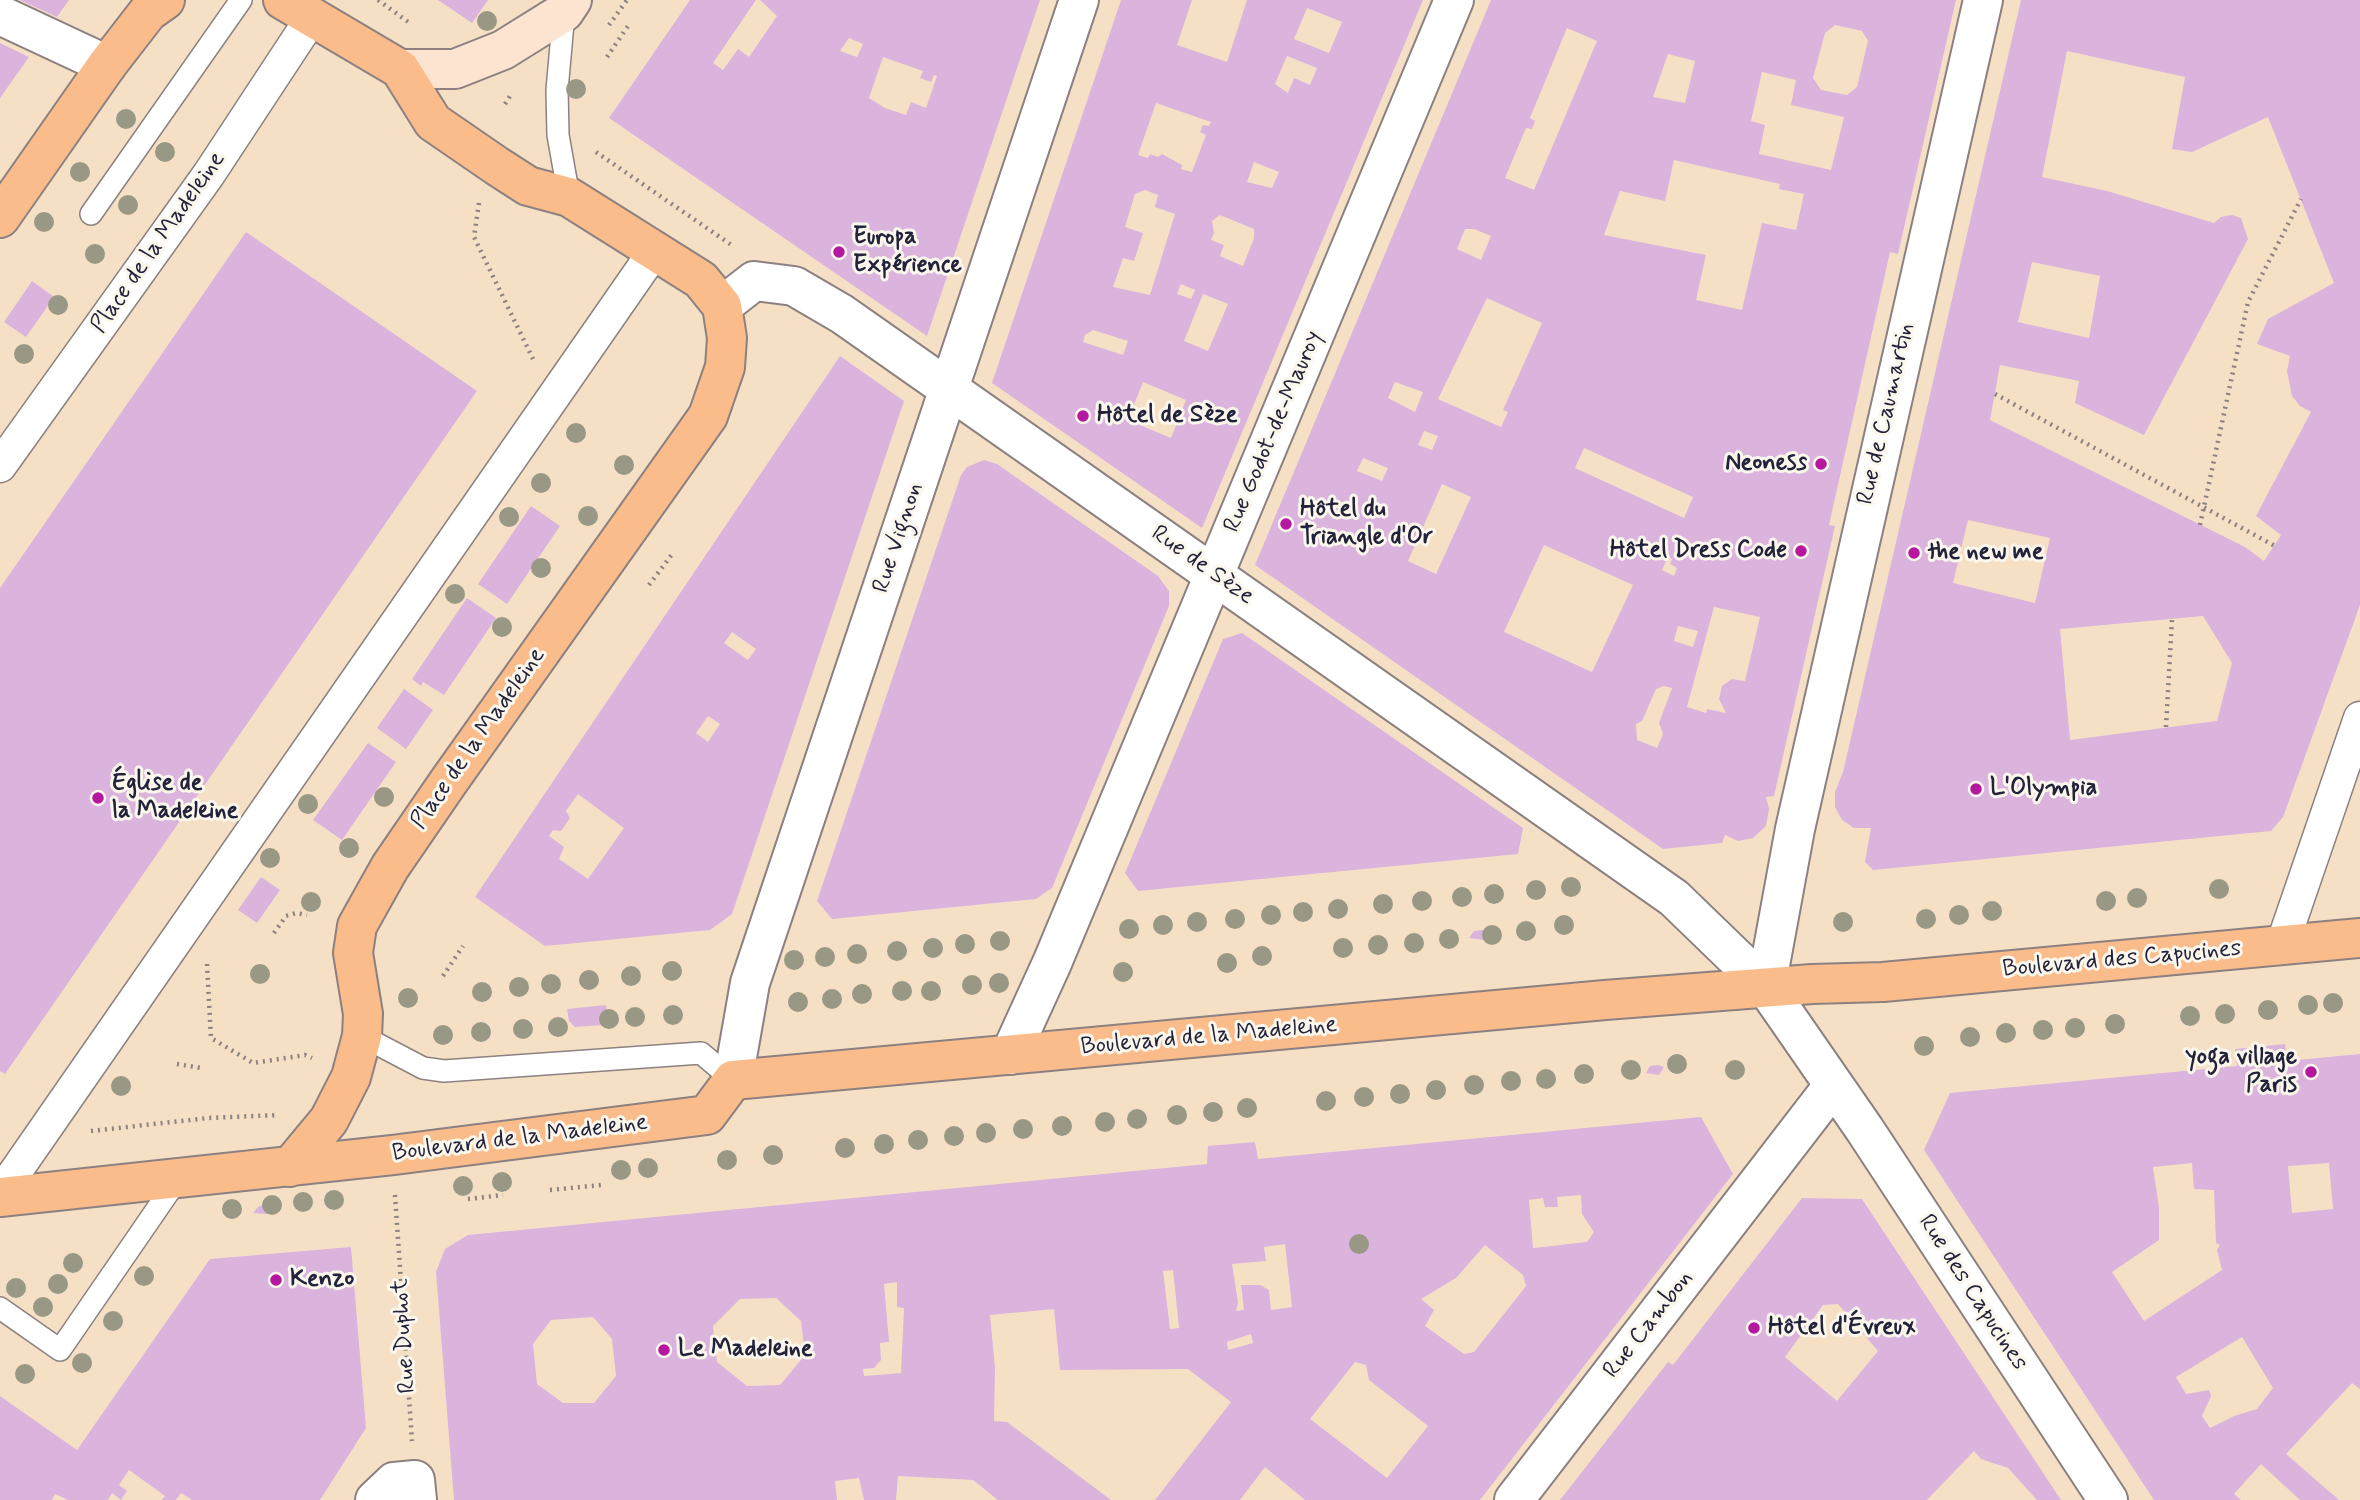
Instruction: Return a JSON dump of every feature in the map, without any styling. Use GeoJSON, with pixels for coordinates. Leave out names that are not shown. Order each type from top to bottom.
{"type":"FeatureCollection","features":[{"type":"Feature","properties":{"kind":"main road"},"geometry":{"type":"LineString","coordinates":[[0,218],[107,65],[148,12],[165,0]]}},
{"type":"Feature","properties":{"kind":"main road","name":"Place de la Madeleine"},"geometry":{"type":"LineString","coordinates":[[290,1167],[329,1120],[351,1077],[362,1036],[363,1014],[354,953],[357,926],[390,867],[708,415],[725,367],[727,338],[722,306],[701,280],[656,249],[569,197],[528,186],[433,122],[400,69],[300,5]]}},
{"type":"Feature","properties":{"kind":"main road"},"geometry":{"type":"LineString","coordinates":[[400,69],[455,69],[503,50],[568,6]]}},
{"type":"Feature","properties":{"kind":"main road","name":"Boulevard des Capucines"},"geometry":{"type":"LineString","coordinates":[[1766,988],[1884,982],[2360,938]]}},
{"type":"Feature","properties":{"kind":"main road","name":"Boulevard de la Madeleine"},"geometry":{"type":"LineString","coordinates":[[290,1167],[707,1115],[733,1080],[1766,988]]}},
{"type":"Feature","properties":{"kind":"main road"},"geometry":{"type":"LineString","coordinates":[[0,1196],[290,1167]]}},
{"type":"Feature","properties":{"kind":"street","name":"Rue Vignon"},"geometry":{"type":"LineString","coordinates":[[733,1080],[750,983],[1079,0]]}},
{"type":"Feature","properties":{"kind":"street","name":"Rue Godot-de-Mauroy"},"geometry":{"type":"LineString","coordinates":[[1010,1055],[1052,963],[1454,0]]}},
{"type":"Feature","properties":{"kind":"street","name":"Rue de Caumartin"},"geometry":{"type":"LineString","coordinates":[[1766,988],[1795,829],[1983,0]]}},
{"type":"Feature","properties":{"kind":"street","name":"Place de la Madeleine"},"geometry":{"type":"LineString","coordinates":[[0,466],[209,174],[300,5]]}},
{"type":"Feature","properties":{"kind":"street"},"geometry":{"type":"LineString","coordinates":[[0,16],[107,65]]}},
{"type":"Feature","properties":{"kind":"street"},"geometry":{"type":"LineString","coordinates":[[0,1196],[201,901],[656,249]]}},
{"type":"Feature","properties":{"kind":"street","name":"Rue de Sèze"},"geometry":{"type":"LineString","coordinates":[[722,306],[754,281],[794,286],[842,314],[1674,898],[1766,988]]}},
{"type":"Feature","properties":{"kind":"street"},"geometry":{"type":"LineString","coordinates":[[2282,945],[2360,718]]}},
{"type":"Feature","properties":{"kind":"street","name":"Rue des Capucines"},"geometry":{"type":"LineString","coordinates":[[1766,988],[2108,1500]]}},
{"type":"Feature","properties":{"kind":"street","name":"Rue Cambon"},"geometry":{"type":"LineString","coordinates":[[1514,1500],[1833,1086]]}},
{"type":"Feature","properties":{"kind":"street"},"geometry":{"type":"LineString","coordinates":[[375,1500],[394,1482],[416,1490]]}},
{"type":"Feature","properties":{"kind":"lane"},"geometry":{"type":"LineString","coordinates":[[91,214],[241,0]]}},
{"type":"Feature","properties":{"kind":"lane"},"geometry":{"type":"LineString","coordinates":[[568,6],[557,90],[558,135],[569,197]]}},
{"type":"Feature","properties":{"kind":"lane"},"geometry":{"type":"LineString","coordinates":[[362,1036],[423,1068],[433,1070],[570,1064],[701,1053],[733,1080]]}},
{"type":"Feature","properties":{"kind":"lane"},"geometry":{"type":"LineString","coordinates":[[0,1308],[60,1350],[179,1177]]}},
{"type":"Feature","properties":{"kind":"path"},"geometry":{"type":"LineString","coordinates":[[378,0],[420,30]]}},
{"type":"Feature","properties":{"kind":"path"},"geometry":{"type":"LineString","coordinates":[[607,57],[628,26]]}},
{"type":"Feature","properties":{"kind":"path"},"geometry":{"type":"LineString","coordinates":[[590,149],[739,250]]}},
{"type":"Feature","properties":{"kind":"path"},"geometry":{"type":"LineString","coordinates":[[480,197],[474,237],[553,398]]}},
{"type":"Feature","properties":{"kind":"path"},"geometry":{"type":"LineString","coordinates":[[2200,525],[2248,302],[2301,199]]}},
{"type":"Feature","properties":{"kind":"path"},"geometry":{"type":"LineString","coordinates":[[1995,394],[2275,546]]}},
{"type":"Feature","properties":{"kind":"path"},"geometry":{"type":"LineString","coordinates":[[649,585],[673,554]]}},
{"type":"Feature","properties":{"kind":"path"},"geometry":{"type":"LineString","coordinates":[[2166,727],[2172,619]]}},
{"type":"Feature","properties":{"kind":"path"},"geometry":{"type":"LineString","coordinates":[[201,901],[211,1038],[253,1063],[305,1055],[323,1062]]}},
{"type":"Feature","properties":{"kind":"path"},"geometry":{"type":"LineString","coordinates":[[275,933],[286,916],[296,913],[307,915]]}},
{"type":"Feature","properties":{"kind":"path"},"geometry":{"type":"LineString","coordinates":[[443,976],[463,946]]}},
{"type":"Feature","properties":{"kind":"path"},"geometry":{"type":"LineString","coordinates":[[177,1064],[201,1068]]}},
{"type":"Feature","properties":{"kind":"path"},"geometry":{"type":"LineString","coordinates":[[40,1137],[208,1118],[279,1115],[288,1111]]}},
{"type":"Feature","properties":{"kind":"path","name":"Rue Duphot"},"geometry":{"type":"LineString","coordinates":[[394,1184],[416,1490]]}},
{"type":"Feature","properties":{"kind":"path"},"geometry":{"type":"LineString","coordinates":[[550,1190],[601,1185]]}},
{"type":"Feature","properties":{"kind":"path"},"geometry":{"type":"LineString","coordinates":[[468,1199],[503,1195]]}},
{"type":"Feature","properties":{"kind":"building"},"geometry":{"type":"Polygon","coordinates":[[[20,0],[69,0],[57,17],[20,0]]]}},
{"type":"Feature","properties":{"kind":"building"},"geometry":{"type":"Polygon","coordinates":[[[438,0],[488,0],[472,23],[438,0]]]}},
{"type":"Feature","properties":{"kind":"building"},"geometry":{"type":"Polygon","coordinates":[[[690,0],[756,0],[713,63],[723,70],[738,49],[749,57],[777,16],[760,0],[1040,0],[927,336],[609,118],[690,0]],[[849,38],[840,51],[857,57],[863,44],[849,38]],[[883,57],[869,98],[885,108],[906,115],[911,102],[926,108],[937,76],[934,75],[931,82],[920,78],[923,71],[883,57]]]}},
{"type":"Feature","properties":{"kind":"building"},"geometry":{"type":"Polygon","coordinates":[[[1121,0],[1192,0],[1177,45],[1227,62],[1247,0],[1423,0],[1202,528],[992,383],[1121,0]],[[1307,8],[1294,39],[1329,53],[1342,22],[1307,8]],[[1287,56],[1275,84],[1288,93],[1294,78],[1310,85],[1317,68],[1287,56]],[[1156,103],[1138,155],[1148,158],[1150,154],[1158,157],[1162,154],[1182,165],[1181,169],[1192,172],[1206,135],[1200,132],[1203,125],[1209,126],[1211,122],[1156,103]],[[1254,162],[1247,182],[1272,188],[1279,172],[1254,162]],[[1145,190],[1135,194],[1125,227],[1143,233],[1134,261],[1123,258],[1113,287],[1150,295],[1175,214],[1155,207],[1158,195],[1145,190]],[[1220,215],[1212,221],[1214,233],[1211,240],[1224,245],[1220,256],[1243,266],[1254,238],[1254,229],[1220,215]],[[1181,284],[1177,294],[1191,299],[1195,290],[1181,284]],[[1203,294],[1184,341],[1208,351],[1228,304],[1203,294]],[[1093,330],[1085,335],[1083,342],[1123,355],[1128,341],[1093,330]],[[1143,382],[1128,420],[1171,438],[1186,400],[1143,382]]]}},
{"type":"Feature","properties":{"kind":"building"},"geometry":{"type":"Polygon","coordinates":[[[1491,0],[1956,0],[1898,254],[1890,252],[1829,525],[1835,526],[1774,796],[1766,797],[1769,809],[1766,826],[1753,838],[1738,841],[1725,835],[1722,843],[1663,849],[1255,565],[1491,0]],[[1835,25],[1825,33],[1813,78],[1821,90],[1847,95],[1857,87],[1868,41],[1862,31],[1835,25]],[[1567,28],[1530,118],[1535,121],[1532,129],[1526,128],[1505,178],[1534,190],[1597,41],[1567,28]],[[1668,54],[1653,97],[1685,103],[1695,61],[1668,54]],[[1762,72],[1751,121],[1765,125],[1759,154],[1831,170],[1844,117],[1791,105],[1796,80],[1762,72]],[[1674,160],[1665,201],[1620,191],[1604,235],[1706,255],[1696,300],[1742,310],[1762,223],[1796,230],[1804,194],[1779,189],[1780,184],[1674,160]],[[1465,229],[1457,249],[1481,260],[1491,236],[1474,229],[1465,229]],[[1487,298],[1438,399],[1501,427],[1508,412],[1503,410],[1542,323],[1487,298]],[[1395,382],[1388,398],[1415,412],[1423,392],[1395,382]],[[1424,431],[1418,445],[1432,450],[1438,436],[1424,431]],[[1584,448],[1575,468],[1684,518],[1693,497],[1584,448]],[[1363,458],[1357,471],[1382,481],[1388,468],[1363,458]],[[1442,484],[1408,561],[1436,574],[1471,497],[1442,484]],[[1544,545],[1504,632],[1592,672],[1633,585],[1544,545]],[[1668,557],[1662,570],[1674,576],[1677,568],[1670,564],[1672,559],[1668,557]],[[1714,607],[1687,707],[1706,713],[1707,709],[1726,713],[1719,699],[1722,686],[1732,679],[1745,681],[1760,617],[1714,607]],[[1678,626],[1674,641],[1693,647],[1698,631],[1678,626]],[[1664,686],[1656,689],[1642,721],[1636,724],[1637,740],[1657,748],[1663,734],[1659,723],[1672,688],[1664,686]]]}},
{"type":"Feature","properties":{"kind":"building"},"geometry":{"type":"Polygon","coordinates":[[[2021,0],[2360,0],[2360,605],[2283,817],[2271,831],[1873,870],[1865,862],[1871,828],[1854,828],[1842,820],[1835,807],[1835,792],[1843,772],[2021,0]],[[2067,51],[2042,177],[2107,191],[2214,223],[2221,217],[2232,215],[2241,218],[2248,239],[2144,435],[2075,403],[2079,381],[2000,365],[1990,420],[2245,547],[2264,561],[2281,535],[2256,516],[2311,412],[2300,406],[2292,396],[2287,371],[2290,356],[2257,344],[2268,319],[2334,283],[2268,117],[2192,152],[2172,149],[2185,77],[2067,51]],[[2032,262],[2018,322],[2089,338],[2100,276],[2032,262]],[[1968,520],[1953,583],[2035,603],[2050,538],[1968,520]],[[2203,616],[2060,629],[2070,740],[2217,721],[2232,663],[2203,616]]]}},
{"type":"Feature","properties":{"kind":"building"},"geometry":{"type":"Polygon","coordinates":[[[0,43],[29,57],[0,98],[0,43]]]}},
{"type":"Feature","properties":{"kind":"building","name":"Église de la Madeleine"},"geometry":{"type":"Polygon","coordinates":[[[246,232],[477,391],[5,1074],[0,1071],[0,588],[246,232]]]}},
{"type":"Feature","properties":{"kind":"building"},"geometry":{"type":"Polygon","coordinates":[[[32,281],[54,297],[26,337],[4,322],[32,281]]]}},
{"type":"Feature","properties":{"kind":"building"},"geometry":{"type":"Polygon","coordinates":[[[840,356],[904,401],[732,914],[710,930],[545,946],[475,897],[840,356]],[[732,632],[724,643],[748,660],[756,649],[732,632]],[[708,716],[696,733],[708,742],[720,724],[708,716]],[[578,794],[566,811],[570,818],[561,831],[553,830],[549,836],[564,847],[559,859],[588,879],[624,828],[578,794]]]}},
{"type":"Feature","properties":{"kind":"building"},"geometry":{"type":"Polygon","coordinates":[[[984,460],[997,464],[1158,576],[1169,591],[1169,606],[1052,888],[1036,899],[832,919],[817,901],[961,475],[967,467],[984,460]]]}},
{"type":"Feature","properties":{"kind":"building"},"geometry":{"type":"Polygon","coordinates":[[[531,506],[560,526],[507,604],[478,584],[531,506]]]}},
{"type":"Feature","properties":{"kind":"building"},"geometry":{"type":"Polygon","coordinates":[[[467,598],[496,618],[444,695],[423,682],[421,686],[412,679],[467,598]]]}},
{"type":"Feature","properties":{"kind":"building"},"geometry":{"type":"Polygon","coordinates":[[[1242,633],[1523,828],[1518,854],[1138,891],[1125,873],[1223,639],[1242,633]]]}},
{"type":"Feature","properties":{"kind":"building"},"geometry":{"type":"Polygon","coordinates":[[[404,689],[433,710],[406,749],[377,728],[404,689]]]}},
{"type":"Feature","properties":{"kind":"building"},"geometry":{"type":"Polygon","coordinates":[[[368,743],[396,762],[342,840],[313,820],[368,743]]]}},
{"type":"Feature","properties":{"kind":"building"},"geometry":{"type":"Polygon","coordinates":[[[261,877],[280,890],[257,923],[238,910],[261,877]]]}},
{"type":"Feature","properties":{"kind":"building"},"geometry":{"type":"Polygon","coordinates":[[[1483,930],[1489,936],[1484,940],[1469,938],[1474,931],[1483,930]]]}},
{"type":"Feature","properties":{"kind":"building"},"geometry":{"type":"Polygon","coordinates":[[[606,1005],[607,1017],[603,1025],[575,1027],[569,1021],[567,1009],[606,1005]]]}},
{"type":"Feature","properties":{"kind":"building"},"geometry":{"type":"Polygon","coordinates":[[[2285,1044],[2287,1061],[2360,1054],[2360,1389],[2352,1383],[2286,1454],[2339,1500],[2300,1500],[2261,1464],[2234,1494],[2241,1500],[2154,1500],[1924,1150],[1950,1093],[2237,1066],[2235,1049],[2285,1044]],[[2192,1163],[2153,1167],[2159,1208],[2159,1240],[2112,1272],[2144,1321],[2222,1270],[2217,1250],[2220,1245],[2216,1243],[2214,1190],[2194,1189],[2192,1163]],[[2329,1163],[2288,1166],[2292,1213],[2333,1209],[2329,1163]],[[2242,1337],[2176,1377],[2186,1394],[2209,1390],[2211,1396],[2202,1416],[2210,1428],[2234,1416],[2257,1409],[2273,1388],[2242,1337]]]}},
{"type":"Feature","properties":{"kind":"building"},"geometry":{"type":"Polygon","coordinates":[[[1650,1066],[1664,1067],[1659,1075],[1646,1073],[1650,1066]]]}},
{"type":"Feature","properties":{"kind":"building"},"geometry":{"type":"Polygon","coordinates":[[[1701,1117],[1733,1174],[1480,1500],[1305,1500],[1265,1467],[1240,1500],[1155,1500],[1231,1402],[1188,1369],[1060,1370],[1054,1309],[990,1315],[995,1368],[994,1421],[1007,1422],[1111,1500],[998,1500],[973,1480],[898,1476],[896,1500],[864,1500],[859,1478],[835,1481],[837,1500],[454,1500],[436,1272],[445,1249],[468,1235],[1207,1164],[1208,1146],[1255,1142],[1258,1159],[1701,1117]],[[1581,1195],[1557,1197],[1558,1207],[1545,1207],[1543,1198],[1529,1200],[1533,1248],[1587,1242],[1594,1232],[1582,1214],[1581,1195]],[[1285,1244],[1264,1247],[1266,1261],[1232,1264],[1238,1302],[1236,1311],[1244,1310],[1241,1285],[1260,1285],[1269,1290],[1271,1310],[1292,1307],[1285,1244]],[[1485,1245],[1456,1278],[1421,1299],[1434,1310],[1425,1326],[1464,1354],[1474,1352],[1526,1286],[1523,1275],[1485,1245]],[[1173,1270],[1163,1271],[1170,1329],[1179,1328],[1173,1270]],[[897,1282],[884,1284],[889,1342],[880,1343],[881,1360],[874,1368],[863,1369],[864,1376],[901,1373],[904,1308],[897,1307],[897,1282]],[[776,1298],[740,1299],[713,1326],[717,1362],[747,1386],[780,1385],[805,1355],[801,1321],[776,1298]],[[593,1317],[551,1320],[533,1344],[537,1384],[563,1403],[594,1403],[616,1376],[612,1339],[593,1317]],[[1251,1334],[1227,1342],[1228,1350],[1253,1343],[1251,1334]],[[1355,1362],[1310,1419],[1387,1478],[1428,1426],[1369,1380],[1366,1365],[1355,1362]]]}},
{"type":"Feature","properties":{"kind":"building","name":"Hôtel d'Évreux"},"geometry":{"type":"Polygon","coordinates":[[[1802,1198],[1862,1199],[2061,1500],[2037,1500],[2008,1468],[1981,1459],[1974,1451],[1927,1500],[1560,1500],[1668,1362],[1673,1365],[1802,1198]],[[1838,1304],[1823,1305],[1785,1357],[1837,1401],[1878,1351],[1838,1304]]]}},
{"type":"Feature","properties":{"kind":"building"},"geometry":{"type":"Polygon","coordinates":[[[267,1205],[272,1208],[268,1214],[253,1213],[259,1206],[267,1205]]]}},
{"type":"Feature","properties":{"kind":"building"},"geometry":{"type":"Polygon","coordinates":[[[351,1247],[366,1428],[320,1500],[192,1500],[181,1493],[176,1500],[162,1500],[165,1496],[129,1470],[119,1485],[127,1491],[121,1500],[112,1493],[108,1500],[68,1500],[55,1494],[52,1500],[0,1500],[0,1396],[77,1450],[210,1259],[351,1247]]]}},
{"type":"Feature","properties":{"kind":"place","name":"Europa Expérience"},"geometry":{"type":"Point","coordinates":[839,252]}},
{"type":"Feature","properties":{"kind":"place","name":"Hôtel de Sèze"},"geometry":{"type":"Point","coordinates":[1083,416]}},
{"type":"Feature","properties":{"kind":"place","name":"Neoness"},"geometry":{"type":"Point","coordinates":[1821,464]}},
{"type":"Feature","properties":{"kind":"place","name":"Hôtel du Triangle d'Or"},"geometry":{"type":"Point","coordinates":[1286,524]}},
{"type":"Feature","properties":{"kind":"place","name":"Hôtel Dress Code"},"geometry":{"type":"Point","coordinates":[1801,551]}},
{"type":"Feature","properties":{"kind":"place","name":"the new me"},"geometry":{"type":"Point","coordinates":[1914,553]}},
{"type":"Feature","properties":{"kind":"place","name":"L'Olympia"},"geometry":{"type":"Point","coordinates":[1976,789]}},
{"type":"Feature","properties":{"kind":"place","name":"Église de la Madeleine"},"geometry":{"type":"Point","coordinates":[98,798]}},
{"type":"Feature","properties":{"kind":"place","name":"yoga village Paris"},"geometry":{"type":"Point","coordinates":[2311,1072]}},
{"type":"Feature","properties":{"kind":"place","name":"Kenzo"},"geometry":{"type":"Point","coordinates":[276,1280]}},
{"type":"Feature","properties":{"kind":"place","name":"Hôtel d'Évreux"},"geometry":{"type":"Point","coordinates":[1754,1328]}},
{"type":"Feature","properties":{"kind":"place","name":"Le Madeleine"},"geometry":{"type":"Point","coordinates":[664,1350]}}]}
